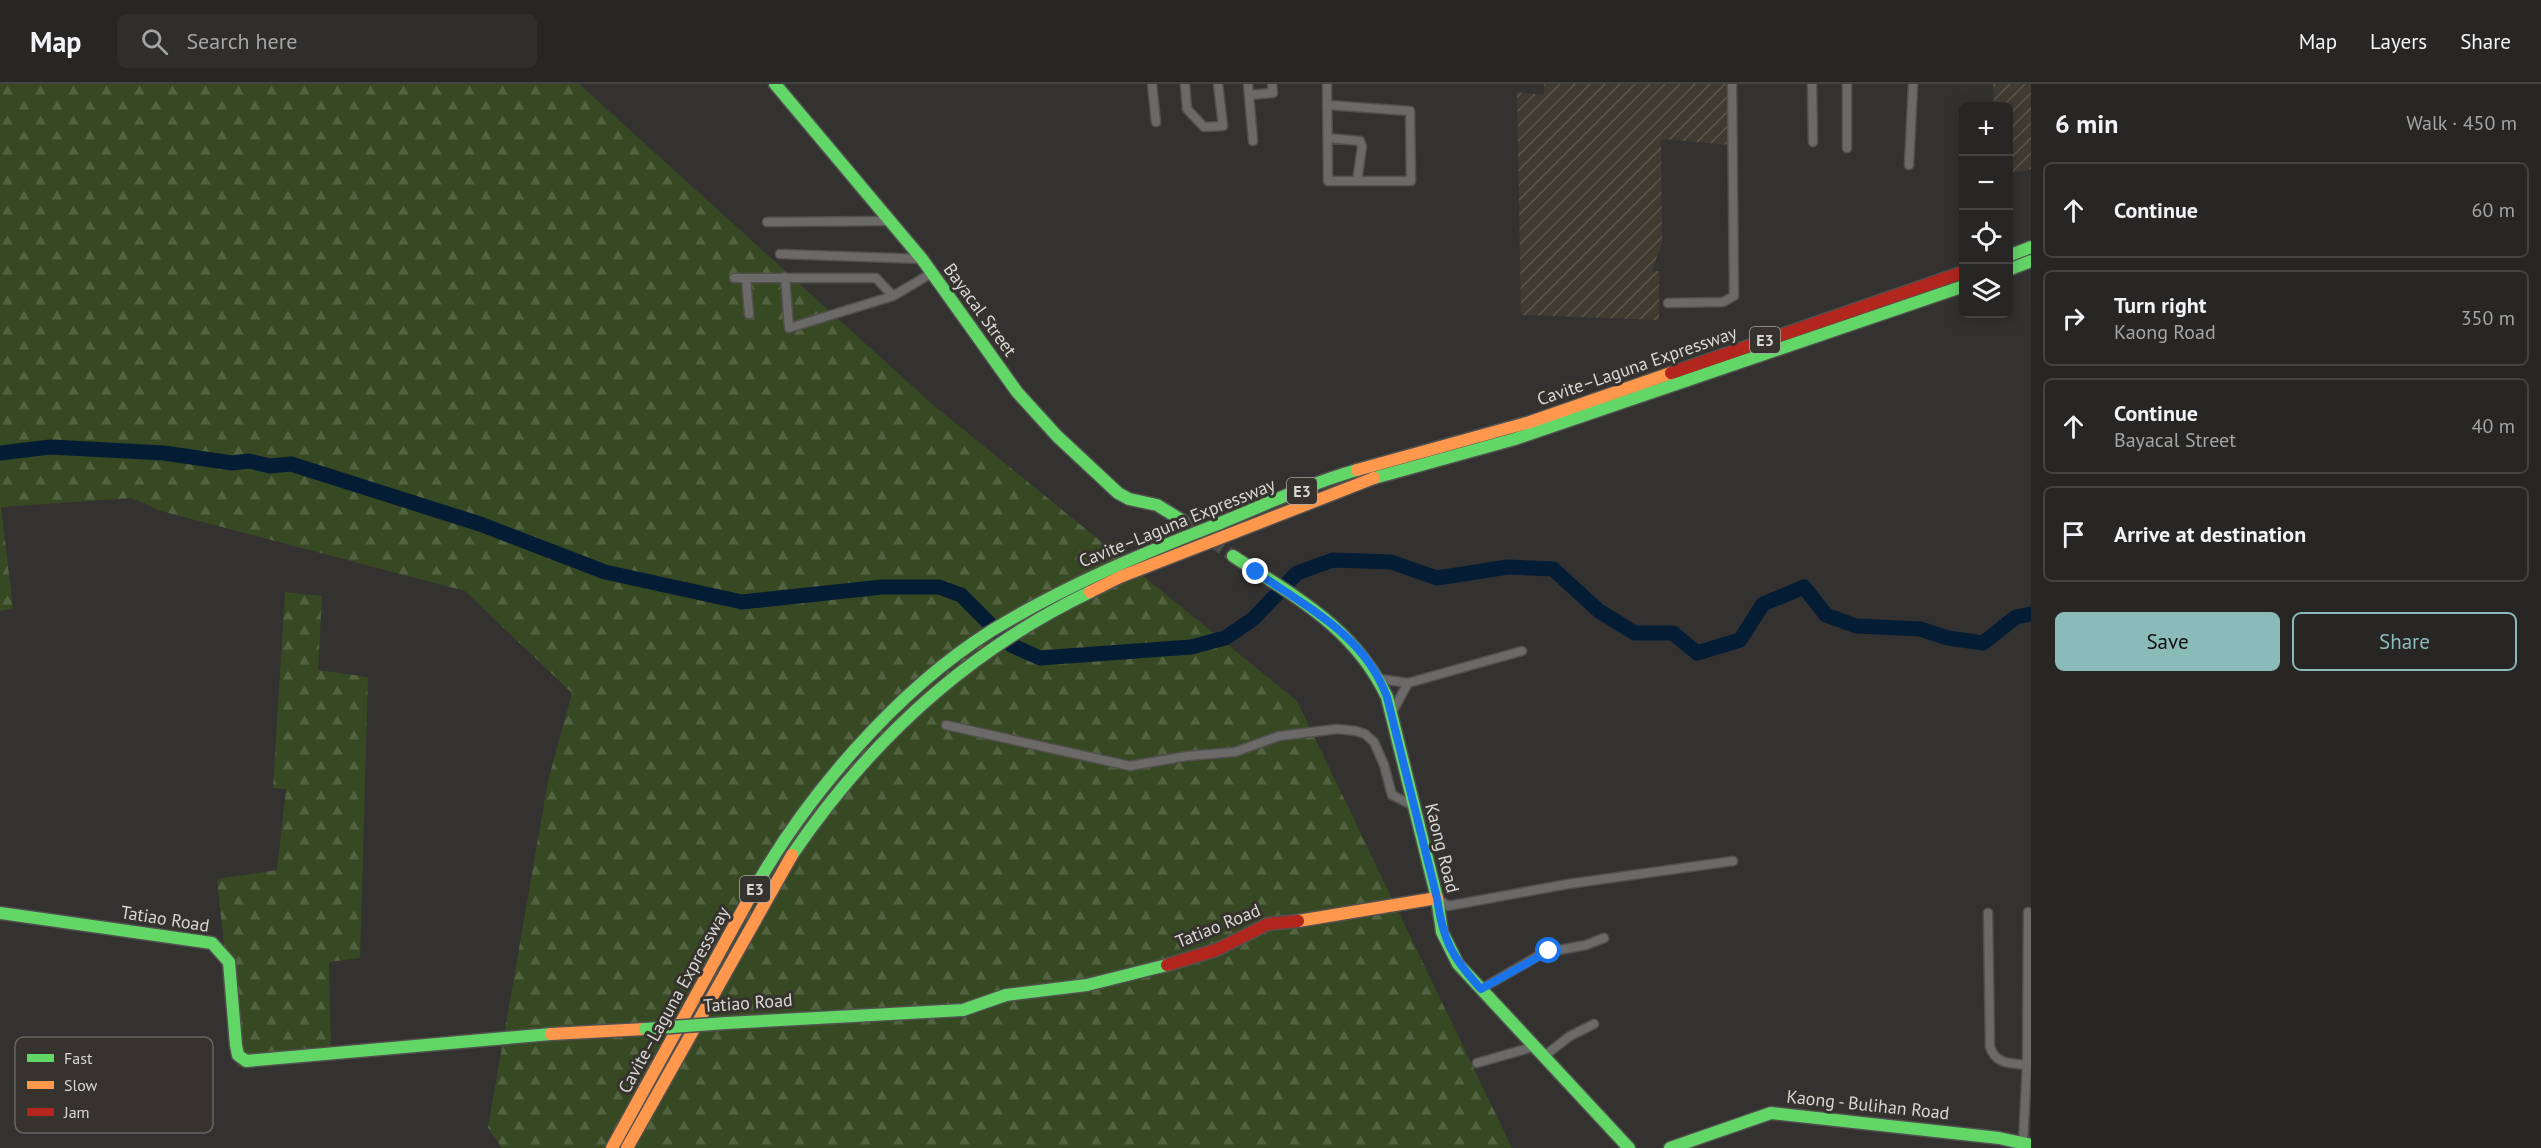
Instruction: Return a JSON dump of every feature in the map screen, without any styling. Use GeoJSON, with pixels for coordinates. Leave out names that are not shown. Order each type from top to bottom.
{"type":"FeatureCollection","features":[{"type":"Feature","properties":{"kind":"main road","name":"Bayacal Street"},"geometry":{"type":"LineString","coordinates":[[775,84],[922,259],[1017,392],[1057,436],[1118,493],[1129,499],[1157,504],[1183,521]]}},
{"type":"Feature","properties":{"kind":"main road"},"geometry":{"type":"LineString","coordinates":[[2013,254],[2031,247]]}},
{"type":"Feature","properties":{"kind":"main road"},"geometry":{"type":"LineString","coordinates":[[2013,268],[2031,261]]}},
{"type":"Feature","properties":{"kind":"main road","name":"Cavite–Laguna Expressway"},"geometry":{"type":"LineString","coordinates":[[612,1148],[767,866],[797,823],[843,764],[896,709],[945,664],[990,632],[1047,599],[1137,555],[1336,477],[1540,419],[1959,274]]}},
{"type":"Feature","properties":{"kind":"main road","name":"Cavite–Laguna Expressway"},"geometry":{"type":"LineString","coordinates":[[627,1148],[779,874],[813,824],[879,745],[956,674],[1000,642],[1060,606],[1140,568],[1261,524],[1366,480],[1515,439],[1959,288]]}},
{"type":"Feature","properties":{"kind":"main road","name":"Kaong Road"},"geometry":{"type":"LineString","coordinates":[[1233,556],[1358,647],[1380,680],[1437,898],[1442,932],[1458,964],[1629,1148]]}},
{"type":"Feature","properties":{"kind":"main road","name":"Tatiao Road"},"geometry":{"type":"LineString","coordinates":[[0,913],[22,914],[212,944],[221,950],[228,962],[236,1045],[238,1055],[246,1061],[502,1038],[963,1010],[1006,995],[1087,985],[1144,972],[1216,950],[1268,924],[1316,919],[1437,898]]}},
{"type":"Feature","properties":{"kind":"main road","name":"Kaong - Bulihan Road"},"geometry":{"type":"LineString","coordinates":[[1670,1148],[1771,1113],[2027,1144]]}},
{"type":"Feature","properties":{"kind":"street"},"geometry":{"type":"LineString","coordinates":[[1152,84],[1156,122]]}},
{"type":"Feature","properties":{"kind":"street"},"geometry":{"type":"LineString","coordinates":[[1185,84],[1187,109],[1204,127],[1223,126],[1218,84]]}},
{"type":"Feature","properties":{"kind":"street"},"geometry":{"type":"LineString","coordinates":[[1248,84],[1253,141]]}},
{"type":"Feature","properties":{"kind":"street"},"geometry":{"type":"LineString","coordinates":[[1249,95],[1273,93],[1272,84]]}},
{"type":"Feature","properties":{"kind":"street"},"geometry":{"type":"LineString","coordinates":[[1327,84],[1327,105],[1328,138],[1328,181],[1411,181],[1410,111],[1327,105]]}},
{"type":"Feature","properties":{"kind":"street"},"geometry":{"type":"LineString","coordinates":[[1668,303],[1723,302],[1734,296],[1732,84]]}},
{"type":"Feature","properties":{"kind":"street"},"geometry":{"type":"LineString","coordinates":[[1812,84],[1813,142]]}},
{"type":"Feature","properties":{"kind":"street"},"geometry":{"type":"LineString","coordinates":[[1847,84],[1847,148]]}},
{"type":"Feature","properties":{"kind":"street"},"geometry":{"type":"LineString","coordinates":[[1909,165],[1913,84]]}},
{"type":"Feature","properties":{"kind":"street"},"geometry":{"type":"LineString","coordinates":[[1328,138],[1360,141],[1362,147],[1357,181]]}},
{"type":"Feature","properties":{"kind":"street"},"geometry":{"type":"LineString","coordinates":[[767,222],[889,221]]}},
{"type":"Feature","properties":{"kind":"street"},"geometry":{"type":"LineString","coordinates":[[780,254],[922,259]]}},
{"type":"Feature","properties":{"kind":"street"},"geometry":{"type":"LineString","coordinates":[[785,277],[789,328],[893,296],[932,273]]}},
{"type":"Feature","properties":{"kind":"street"},"geometry":{"type":"LineString","coordinates":[[734,278],[876,278],[893,296]]}},
{"type":"Feature","properties":{"kind":"street"},"geometry":{"type":"LineString","coordinates":[[746,278],[749,314]]}},
{"type":"Feature","properties":{"kind":"street"},"geometry":{"type":"LineString","coordinates":[[1380,680],[1408,683],[1522,651]]}},
{"type":"Feature","properties":{"kind":"street"},"geometry":{"type":"LineString","coordinates":[[1390,714],[1408,683]]}},
{"type":"Feature","properties":{"kind":"street"},"geometry":{"type":"LineString","coordinates":[[946,725],[1130,766],[1187,756],[1235,752],[1279,736],[1337,729],[1356,731],[1365,734],[1374,742],[1384,765],[1392,795],[1412,805]]}},
{"type":"Feature","properties":{"kind":"street"},"geometry":{"type":"LineString","coordinates":[[1437,898],[1448,906],[1568,884],[1733,861]]}},
{"type":"Feature","properties":{"kind":"street"},"geometry":{"type":"LineString","coordinates":[[2027,1144],[2028,912]]}},
{"type":"Feature","properties":{"kind":"street"},"geometry":{"type":"LineString","coordinates":[[1988,913],[1990,1047],[1993,1056],[2000,1062],[2027,1065]]}},
{"type":"Feature","properties":{"kind":"street"},"geometry":{"type":"LineString","coordinates":[[1481,989],[1543,953],[1586,945],[1604,938]]}},
{"type":"Feature","properties":{"kind":"street"},"geometry":{"type":"LineString","coordinates":[[1542,1057],[1570,1036],[1594,1024]]}},
{"type":"Feature","properties":{"kind":"street"},"geometry":{"type":"LineString","coordinates":[[1477,1063],[1533,1047]]}},
{"type":"Feature","properties":{"kind":"shaded area"},"geometry":{"type":"Polygon","coordinates":[[[1544,84],[1729,84],[1730,145],[1661,139],[1662,242],[1652,271],[1659,271],[1659,320],[1521,315],[1517,92],[1544,95],[1544,84]]]}},
{"type":"Feature","properties":{"kind":"shaded area"},"geometry":{"type":"Polygon","coordinates":[[[1993,84],[2031,84],[2031,169],[2013,173],[2013,102],[1994,102],[1993,84]]]}},
{"type":"Feature","properties":{"kind":"green space"},"geometry":{"type":"Polygon","coordinates":[[[0,84],[579,84],[932,404],[1297,701],[1512,1148],[502,1148],[488,1128],[548,781],[572,693],[465,591],[161,511],[132,498],[1,507],[13,609],[0,611],[0,84]]]}},
{"type":"Feature","properties":{"kind":"green space"},"geometry":{"type":"Polygon","coordinates":[[[285,592],[322,596],[318,670],[368,677],[360,958],[329,962],[331,1059],[237,1067],[217,879],[277,870],[286,789],[273,788],[285,592]]]}},
{"type":"Feature","properties":{"kind":"waterway"},"geometry":{"type":"LineString","coordinates":[[0,453],[50,447],[164,453],[232,463],[249,461],[270,466],[291,464],[480,524],[605,572],[742,602],[882,587],[939,587],[961,595],[1011,645],[1040,658],[1191,647],[1225,638],[1253,619],[1297,573],[1333,560],[1391,562],[1437,578],[1508,567],[1553,569],[1599,611],[1635,633],[1673,633],[1697,653],[1740,640],[1763,604],[1804,587],[1826,615],[1856,626],[1920,629],[1948,638],[1983,643],[2016,617],[2031,614]]}},
{"type":"Feature","properties":{"kind":"tunnel"},"geometry":{"type":"LineString","coordinates":[[1183,521],[1233,556]]}},
{"type":"Feature","properties":{"kind":"traffic: fast"},"geometry":{"type":"LineString","coordinates":[[775,84],[922,259],[1017,392],[1057,436],[1118,493],[1129,499],[1157,505],[1183,521]]}},
{"type":"Feature","properties":{"kind":"traffic: fast"},"geometry":{"type":"LineString","coordinates":[[2013,254],[2031,247]]}},
{"type":"Feature","properties":{"kind":"traffic: fast"},"geometry":{"type":"LineString","coordinates":[[2013,268],[2031,261]]}},
{"type":"Feature","properties":{"kind":"traffic: fast"},"geometry":{"type":"LineString","coordinates":[[1374,478],[1515,439],[1959,288]]}},
{"type":"Feature","properties":{"kind":"traffic: fast"},"geometry":{"type":"LineString","coordinates":[[751,895],[773,858],[825,784],[888,715],[956,655],[1017,615],[1099,574],[1302,489],[1357,470]]}},
{"type":"Feature","properties":{"kind":"traffic: fast"},"geometry":{"type":"LineString","coordinates":[[1233,556],[1321,616],[1358,651],[1373,673],[1387,697],[1437,898],[1442,932],[1458,964],[1629,1148]]}},
{"type":"Feature","properties":{"kind":"traffic: fast"},"geometry":{"type":"LineString","coordinates":[[792,855],[853,775],[923,704],[1002,642],[1090,592]]}},
{"type":"Feature","properties":{"kind":"traffic: fast"},"geometry":{"type":"LineString","coordinates":[[0,913],[212,943],[229,962],[236,1045],[238,1055],[246,1061],[551,1034]]}},
{"type":"Feature","properties":{"kind":"traffic: fast"},"geometry":{"type":"LineString","coordinates":[[726,1023],[963,1010],[1006,995],[1087,985],[1167,965]]}},
{"type":"Feature","properties":{"kind":"traffic: fast"},"geometry":{"type":"LineString","coordinates":[[645,1029],[726,1023]]}},
{"type":"Feature","properties":{"kind":"traffic: fast"},"geometry":{"type":"LineString","coordinates":[[1670,1148],[1771,1113],[1999,1138],[2031,1145]]}},
{"type":"Feature","properties":{"kind":"traffic: slow"},"geometry":{"type":"LineString","coordinates":[[1357,470],[1530,422],[1671,373]]}},
{"type":"Feature","properties":{"kind":"traffic: slow"},"geometry":{"type":"LineString","coordinates":[[1090,592],[1120,577],[1374,478]]}},
{"type":"Feature","properties":{"kind":"traffic: slow"},"geometry":{"type":"LineString","coordinates":[[627,1148],[792,855]]}},
{"type":"Feature","properties":{"kind":"traffic: slow"},"geometry":{"type":"LineString","coordinates":[[612,1148],[751,895]]}},
{"type":"Feature","properties":{"kind":"traffic: slow"},"geometry":{"type":"LineString","coordinates":[[1298,921],[1437,898]]}},
{"type":"Feature","properties":{"kind":"traffic: slow"},"geometry":{"type":"LineString","coordinates":[[551,1034],[645,1029]]}},
{"type":"Feature","properties":{"kind":"traffic: jam"},"geometry":{"type":"LineString","coordinates":[[1671,373],[1959,274]]}},
{"type":"Feature","properties":{"kind":"traffic: jam"},"geometry":{"type":"LineString","coordinates":[[1167,965],[1216,950],[1268,924],[1298,921]]}},
{"type":"Feature","properties":{"kind":"route"},"geometry":{"type":"LineString","coordinates":[[1256,572],[1350,639],[1375,668],[1387,697],[1437,898],[1442,932],[1458,964],[1481,989],[1549,951]]}}]}
